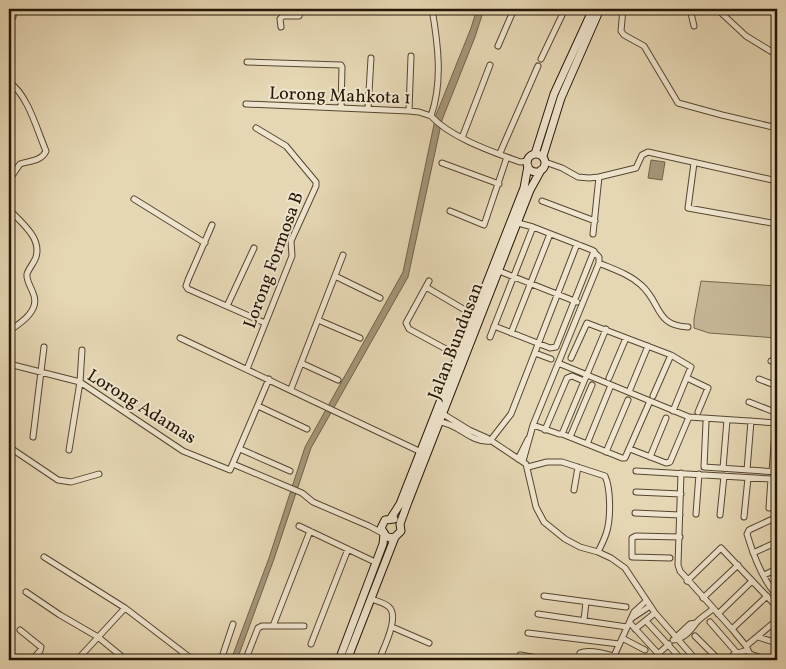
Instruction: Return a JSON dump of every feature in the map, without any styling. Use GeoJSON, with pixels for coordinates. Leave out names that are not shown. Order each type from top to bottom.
{"type":"FeatureCollection","features":[{"type":"Feature","properties":{"kind":"main road"},"geometry":{"type":"LineString","coordinates":[[593,9],[554,94],[535,154],[530,156],[528,164],[535,171],[541,170],[544,167],[544,159],[561,98],[600,9]]}},
{"type":"Feature","properties":{"kind":"main road"},"geometry":{"type":"LineString","coordinates":[[535,154],[544,159]]}},
{"type":"Feature","properties":{"kind":"main road","name":"Jalan Bundusan"},"geometry":{"type":"LineString","coordinates":[[391,518],[400,504],[421,452],[457,355],[524,188],[528,164]]}},
{"type":"Feature","properties":{"kind":"main road","name":"Jalan Bundusan"},"geometry":{"type":"LineString","coordinates":[[347,660],[395,537],[400,531],[400,524],[530,190],[541,170]]}},
{"type":"Feature","properties":{"kind":"main road"},"geometry":{"type":"LineString","coordinates":[[425,441],[438,418],[443,414]]}},
{"type":"Feature","properties":{"kind":"main road"},"geometry":{"type":"LineString","coordinates":[[339,660],[383,544],[384,534],[381,528],[383,522],[391,518],[400,524]]}},
{"type":"Feature","properties":{"kind":"main road"},"geometry":{"type":"LineString","coordinates":[[384,534],[388,537],[395,537]]}},
{"type":"Feature","properties":{"kind":"street"},"geometry":{"type":"LineString","coordinates":[[9,20],[13,17],[14,9]]}},
{"type":"Feature","properties":{"kind":"street"},"geometry":{"type":"LineString","coordinates":[[281,27],[280,19],[283,16],[299,16],[301,9]]}},
{"type":"Feature","properties":{"kind":"street"},"geometry":{"type":"LineString","coordinates":[[432,9],[437,50],[438,88],[432,118],[442,128],[462,138],[528,164]]}},
{"type":"Feature","properties":{"kind":"street"},"geometry":{"type":"LineString","coordinates":[[498,46],[514,9]]}},
{"type":"Feature","properties":{"kind":"street"},"geometry":{"type":"LineString","coordinates":[[541,59],[565,9]]}},
{"type":"Feature","properties":{"kind":"street"},"geometry":{"type":"LineString","coordinates":[[623,9],[622,30],[624,35],[644,46],[678,103],[777,128]]}},
{"type":"Feature","properties":{"kind":"street"},"geometry":{"type":"LineString","coordinates":[[638,9],[647,11],[653,9]]}},
{"type":"Feature","properties":{"kind":"street"},"geometry":{"type":"LineString","coordinates":[[690,9],[694,26]]}},
{"type":"Feature","properties":{"kind":"street"},"geometry":{"type":"LineString","coordinates":[[717,9],[746,36],[777,54]]}},
{"type":"Feature","properties":{"kind":"street"},"geometry":{"type":"LineString","coordinates":[[409,111],[411,56]]}},
{"type":"Feature","properties":{"kind":"street"},"geometry":{"type":"LineString","coordinates":[[368,109],[371,58]]}},
{"type":"Feature","properties":{"kind":"street"},"geometry":{"type":"LineString","coordinates":[[247,62],[341,65],[341,108]]}},
{"type":"Feature","properties":{"kind":"street"},"geometry":{"type":"LineString","coordinates":[[462,138],[490,65]]}},
{"type":"Feature","properties":{"kind":"street"},"geometry":{"type":"LineString","coordinates":[[500,154],[538,66]]}},
{"type":"Feature","properties":{"kind":"street"},"geometry":{"type":"LineString","coordinates":[[9,82],[17,88],[34,120],[46,151],[38,160],[20,164],[9,180]]}},
{"type":"Feature","properties":{"kind":"street","name":"Lorong Mahkota 1"},"geometry":{"type":"LineString","coordinates":[[246,104],[409,111],[419,112],[432,118]]}},
{"type":"Feature","properties":{"kind":"street","name":"Lorong Formosa B"},"geometry":{"type":"LineString","coordinates":[[247,369],[292,256],[291,240],[316,186],[316,182],[286,146],[256,128]]}},
{"type":"Feature","properties":{"kind":"street"},"geometry":{"type":"LineString","coordinates":[[544,159],[578,177],[599,177],[636,168],[642,155],[648,152],[777,180]]}},
{"type":"Feature","properties":{"kind":"street"},"geometry":{"type":"LineString","coordinates":[[450,211],[484,225],[507,157]]}},
{"type":"Feature","properties":{"kind":"street"},"geometry":{"type":"LineString","coordinates":[[694,162],[688,208],[777,224]]}},
{"type":"Feature","properties":{"kind":"street"},"geometry":{"type":"LineString","coordinates":[[442,163],[499,184]]}},
{"type":"Feature","properties":{"kind":"street"},"geometry":{"type":"LineString","coordinates":[[593,234],[599,177]]}},
{"type":"Feature","properties":{"kind":"street"},"geometry":{"type":"LineString","coordinates":[[134,199],[205,243]]}},
{"type":"Feature","properties":{"kind":"street"},"geometry":{"type":"LineString","coordinates":[[542,201],[595,221]]}},
{"type":"Feature","properties":{"kind":"street"},"geometry":{"type":"LineString","coordinates":[[9,209],[36,240],[37,254],[28,274],[28,281],[35,296],[34,307],[18,325],[9,331]]}},
{"type":"Feature","properties":{"kind":"street"},"geometry":{"type":"LineString","coordinates":[[518,223],[577,244],[594,252],[598,257],[598,263],[533,425],[528,439],[528,446],[520,460]]}},
{"type":"Feature","properties":{"kind":"street"},"geometry":{"type":"LineString","coordinates":[[212,225],[186,286],[188,289],[264,323]]}},
{"type":"Feature","properties":{"kind":"street"},"geometry":{"type":"LineString","coordinates":[[490,338],[533,227]]}},
{"type":"Feature","properties":{"kind":"street"},"geometry":{"type":"LineString","coordinates":[[511,333],[550,234]]}},
{"type":"Feature","properties":{"kind":"street"},"geometry":{"type":"LineString","coordinates":[[490,441],[511,414],[577,244]]}},
{"type":"Feature","properties":{"kind":"street"},"geometry":{"type":"LineString","coordinates":[[227,306],[254,248]]}},
{"type":"Feature","properties":{"kind":"street"},"geometry":{"type":"LineString","coordinates":[[494,326],[550,348],[556,347],[594,252]]}},
{"type":"Feature","properties":{"kind":"street"},"geometry":{"type":"LineString","coordinates":[[290,389],[343,255]]}},
{"type":"Feature","properties":{"kind":"street"},"geometry":{"type":"LineString","coordinates":[[598,263],[627,275],[639,283],[650,296],[661,317],[667,322],[677,326],[688,327]]}},
{"type":"Feature","properties":{"kind":"street"},"geometry":{"type":"LineString","coordinates":[[499,271],[582,304]]}},
{"type":"Feature","properties":{"kind":"street"},"geometry":{"type":"LineString","coordinates":[[335,276],[380,298]]}},
{"type":"Feature","properties":{"kind":"street"},"geometry":{"type":"LineString","coordinates":[[430,281],[406,323],[409,329],[457,355]]}},
{"type":"Feature","properties":{"kind":"street"},"geometry":{"type":"LineString","coordinates":[[426,287],[465,310]]}},
{"type":"Feature","properties":{"kind":"street"},"geometry":{"type":"LineString","coordinates":[[318,320],[360,338]]}},
{"type":"Feature","properties":{"kind":"street"},"geometry":{"type":"LineString","coordinates":[[571,358],[586,324],[589,323],[671,355],[691,367],[673,411]]}},
{"type":"Feature","properties":{"kind":"street"},"geometry":{"type":"LineString","coordinates":[[562,434],[606,329]]}},
{"type":"Feature","properties":{"kind":"street"},"geometry":{"type":"LineString","coordinates":[[180,338],[421,452]]}},
{"type":"Feature","properties":{"kind":"street"},"geometry":{"type":"LineString","coordinates":[[609,378],[626,338]]}},
{"type":"Feature","properties":{"kind":"street"},"geometry":{"type":"LineString","coordinates":[[628,392],[648,346]]}},
{"type":"Feature","properties":{"kind":"street"},"geometry":{"type":"LineString","coordinates":[[33,437],[44,347]]}},
{"type":"Feature","properties":{"kind":"street"},"geometry":{"type":"LineString","coordinates":[[69,450],[80,382],[82,350]]}},
{"type":"Feature","properties":{"kind":"street"},"geometry":{"type":"LineString","coordinates":[[535,353],[551,359]]}},
{"type":"Feature","properties":{"kind":"street"},"geometry":{"type":"LineString","coordinates":[[533,425],[624,458],[630,449],[671,355]]}},
{"type":"Feature","properties":{"kind":"street"},"geometry":{"type":"LineString","coordinates":[[771,361],[777,363]]}},
{"type":"Feature","properties":{"kind":"street"},"geometry":{"type":"LineString","coordinates":[[301,363],[338,380]]}},
{"type":"Feature","properties":{"kind":"street"},"geometry":{"type":"LineString","coordinates":[[558,363],[628,392],[652,398],[673,411],[689,417],[777,423]]}},
{"type":"Feature","properties":{"kind":"street","name":"Lorong Adamas"},"geometry":{"type":"LineString","coordinates":[[9,364],[80,382],[183,451],[230,470],[233,464]]}},
{"type":"Feature","properties":{"kind":"street"},"geometry":{"type":"LineString","coordinates":[[553,376],[565,382]]}},
{"type":"Feature","properties":{"kind":"street"},"geometry":{"type":"LineString","coordinates":[[545,430],[567,378],[572,376],[584,381]]}},
{"type":"Feature","properties":{"kind":"street"},"geometry":{"type":"LineString","coordinates":[[687,378],[708,388],[698,412]]}},
{"type":"Feature","properties":{"kind":"street"},"geometry":{"type":"LineString","coordinates":[[269,379],[233,464],[302,493],[313,502],[384,534]]}},
{"type":"Feature","properties":{"kind":"street"},"geometry":{"type":"LineString","coordinates":[[760,379],[777,386]]}},
{"type":"Feature","properties":{"kind":"street"},"geometry":{"type":"LineString","coordinates":[[570,437],[592,384]]}},
{"type":"Feature","properties":{"kind":"street"},"geometry":{"type":"LineString","coordinates":[[587,444],[611,385]]}},
{"type":"Feature","properties":{"kind":"street"},"geometry":{"type":"LineString","coordinates":[[606,452],[628,400]]}},
{"type":"Feature","properties":{"kind":"street"},"geometry":{"type":"LineString","coordinates":[[750,402],[777,413]]}},
{"type":"Feature","properties":{"kind":"street"},"geometry":{"type":"LineString","coordinates":[[258,406],[307,429]]}},
{"type":"Feature","properties":{"kind":"street"},"geometry":{"type":"LineString","coordinates":[[443,414],[490,441],[528,467],[536,507],[544,522],[565,539],[611,558],[625,568],[648,604],[676,639],[696,660]]}},
{"type":"Feature","properties":{"kind":"street"},"geometry":{"type":"LineString","coordinates":[[630,449],[666,463],[670,462],[689,417]]}},
{"type":"Feature","properties":{"kind":"street"},"geometry":{"type":"LineString","coordinates":[[650,457],[666,418]]}},
{"type":"Feature","properties":{"kind":"street"},"geometry":{"type":"LineString","coordinates":[[723,468],[727,420]]}},
{"type":"Feature","properties":{"kind":"street"},"geometry":{"type":"LineString","coordinates":[[747,470],[751,421]]}},
{"type":"Feature","properties":{"kind":"street"},"geometry":{"type":"LineString","coordinates":[[439,422],[448,423],[473,438],[490,441]]}},
{"type":"Feature","properties":{"kind":"street"},"geometry":{"type":"LineString","coordinates":[[706,422],[703,465],[705,467],[774,472],[774,431]]}},
{"type":"Feature","properties":{"kind":"street"},"geometry":{"type":"LineString","coordinates":[[9,448],[58,480],[71,482],[99,474]]}},
{"type":"Feature","properties":{"kind":"street"},"geometry":{"type":"LineString","coordinates":[[240,449],[290,471]]}},
{"type":"Feature","properties":{"kind":"street"},"geometry":{"type":"LineString","coordinates":[[528,467],[547,462],[562,462],[605,476],[608,484],[609,521],[606,534],[598,552]]}},
{"type":"Feature","properties":{"kind":"street"},"geometry":{"type":"LineString","coordinates":[[574,490],[578,467]]}},
{"type":"Feature","properties":{"kind":"street"},"geometry":{"type":"LineString","coordinates":[[636,471],[771,479],[769,508]]}},
{"type":"Feature","properties":{"kind":"street"},"geometry":{"type":"LineString","coordinates":[[682,473],[678,565],[680,571],[732,629],[752,656],[768,660]]}},
{"type":"Feature","properties":{"kind":"street"},"geometry":{"type":"LineString","coordinates":[[696,514],[699,474]]}},
{"type":"Feature","properties":{"kind":"street"},"geometry":{"type":"LineString","coordinates":[[720,515],[724,476]]}},
{"type":"Feature","properties":{"kind":"street"},"geometry":{"type":"LineString","coordinates":[[744,517],[748,478]]}},
{"type":"Feature","properties":{"kind":"street"},"geometry":{"type":"LineString","coordinates":[[636,492],[681,494]]}},
{"type":"Feature","properties":{"kind":"street"},"geometry":{"type":"LineString","coordinates":[[636,513],[680,515]]}},
{"type":"Feature","properties":{"kind":"street"},"geometry":{"type":"LineString","coordinates":[[777,517],[748,532],[754,553],[769,586],[777,594]]}},
{"type":"Feature","properties":{"kind":"street"},"geometry":{"type":"LineString","coordinates":[[368,526],[383,522]]}},
{"type":"Feature","properties":{"kind":"street"},"geometry":{"type":"LineString","coordinates":[[299,526],[375,562]]}},
{"type":"Feature","properties":{"kind":"street"},"geometry":{"type":"LineString","coordinates":[[273,626],[310,531]]}},
{"type":"Feature","properties":{"kind":"street"},"geometry":{"type":"LineString","coordinates":[[670,558],[632,557],[633,537],[680,537]]}},
{"type":"Feature","properties":{"kind":"street"},"geometry":{"type":"LineString","coordinates":[[754,553],[777,542]]}},
{"type":"Feature","properties":{"kind":"street"},"geometry":{"type":"LineString","coordinates":[[687,580],[721,548],[777,607]]}},
{"type":"Feature","properties":{"kind":"street"},"geometry":{"type":"LineString","coordinates":[[311,644],[348,549]]}},
{"type":"Feature","properties":{"kind":"street"},"geometry":{"type":"LineString","coordinates":[[44,557],[124,608],[193,660]]}},
{"type":"Feature","properties":{"kind":"street"},"geometry":{"type":"LineString","coordinates":[[703,598],[738,565]]}},
{"type":"Feature","properties":{"kind":"street"},"geometry":{"type":"LineString","coordinates":[[764,575],[777,568]]}},
{"type":"Feature","properties":{"kind":"street"},"geometry":{"type":"LineString","coordinates":[[718,614],[752,581]]}},
{"type":"Feature","properties":{"kind":"street"},"geometry":{"type":"LineString","coordinates":[[26,592],[98,637],[126,660]]}},
{"type":"Feature","properties":{"kind":"street"},"geometry":{"type":"LineString","coordinates":[[544,596],[626,607]]}},
{"type":"Feature","properties":{"kind":"street"},"geometry":{"type":"LineString","coordinates":[[732,629],[767,596]]}},
{"type":"Feature","properties":{"kind":"street"},"geometry":{"type":"LineString","coordinates":[[371,599],[391,609],[392,627],[379,660]]}},
{"type":"Feature","properties":{"kind":"street"},"geometry":{"type":"LineString","coordinates":[[584,620],[586,602]]}},
{"type":"Feature","properties":{"kind":"street"},"geometry":{"type":"LineString","coordinates":[[614,656],[629,623],[648,604]]}},
{"type":"Feature","properties":{"kind":"street"},"geometry":{"type":"LineString","coordinates":[[77,660],[124,608]]}},
{"type":"Feature","properties":{"kind":"street"},"geometry":{"type":"LineString","coordinates":[[658,654],[676,639],[694,628],[696,623],[713,609]]}},
{"type":"Feature","properties":{"kind":"street"},"geometry":{"type":"LineString","coordinates":[[635,629],[655,613]]}},
{"type":"Feature","properties":{"kind":"street"},"geometry":{"type":"LineString","coordinates":[[538,614],[629,623],[664,660]]}},
{"type":"Feature","properties":{"kind":"street"},"geometry":{"type":"LineString","coordinates":[[646,620],[682,660]]}},
{"type":"Feature","properties":{"kind":"street"},"geometry":{"type":"LineString","coordinates":[[729,660],[737,652],[747,648],[777,620]]}},
{"type":"Feature","properties":{"kind":"street"},"geometry":{"type":"LineString","coordinates":[[710,622],[737,652]]}},
{"type":"Feature","properties":{"kind":"street"},"geometry":{"type":"LineString","coordinates":[[221,660],[233,624]]}},
{"type":"Feature","properties":{"kind":"street"},"geometry":{"type":"LineString","coordinates":[[284,660],[249,659],[247,657],[258,628],[262,626],[304,626]]}},
{"type":"Feature","properties":{"kind":"street"},"geometry":{"type":"LineString","coordinates":[[392,627],[429,642]]}},
{"type":"Feature","properties":{"kind":"street"},"geometry":{"type":"LineString","coordinates":[[20,630],[41,647],[32,660]]}},
{"type":"Feature","properties":{"kind":"street"},"geometry":{"type":"LineString","coordinates":[[528,633],[619,644]]}},
{"type":"Feature","properties":{"kind":"street"},"geometry":{"type":"LineString","coordinates":[[695,636],[719,660]]}},
{"type":"Feature","properties":{"kind":"street"},"geometry":{"type":"LineString","coordinates":[[758,637],[777,643]]}},
{"type":"Feature","properties":{"kind":"street"},"geometry":{"type":"LineString","coordinates":[[622,638],[645,650]]}},
{"type":"Feature","properties":{"kind":"street"},"geometry":{"type":"LineString","coordinates":[[578,660],[580,652],[583,651],[628,660]]}},
{"type":"Feature","properties":{"kind":"street"},"geometry":{"type":"LineString","coordinates":[[520,655],[550,660]]}},
{"type":"Feature","properties":{"kind":"shaded area"},"geometry":{"type":"Polygon","coordinates":[[[477,9],[484,9],[442,120],[408,277],[311,448],[274,559],[237,660],[231,660],[269,558],[305,447],[403,272],[436,115],[477,9]]]}},
{"type":"Feature","properties":{"kind":"shaded area"},"geometry":{"type":"Polygon","coordinates":[[[651,160],[665,162],[662,180],[648,178],[651,160]]]}},
{"type":"Feature","properties":{"kind":"shaded area"},"geometry":{"type":"Polygon","coordinates":[[[701,281],[777,286],[777,338],[709,333],[694,328],[701,281]]]}}]}
